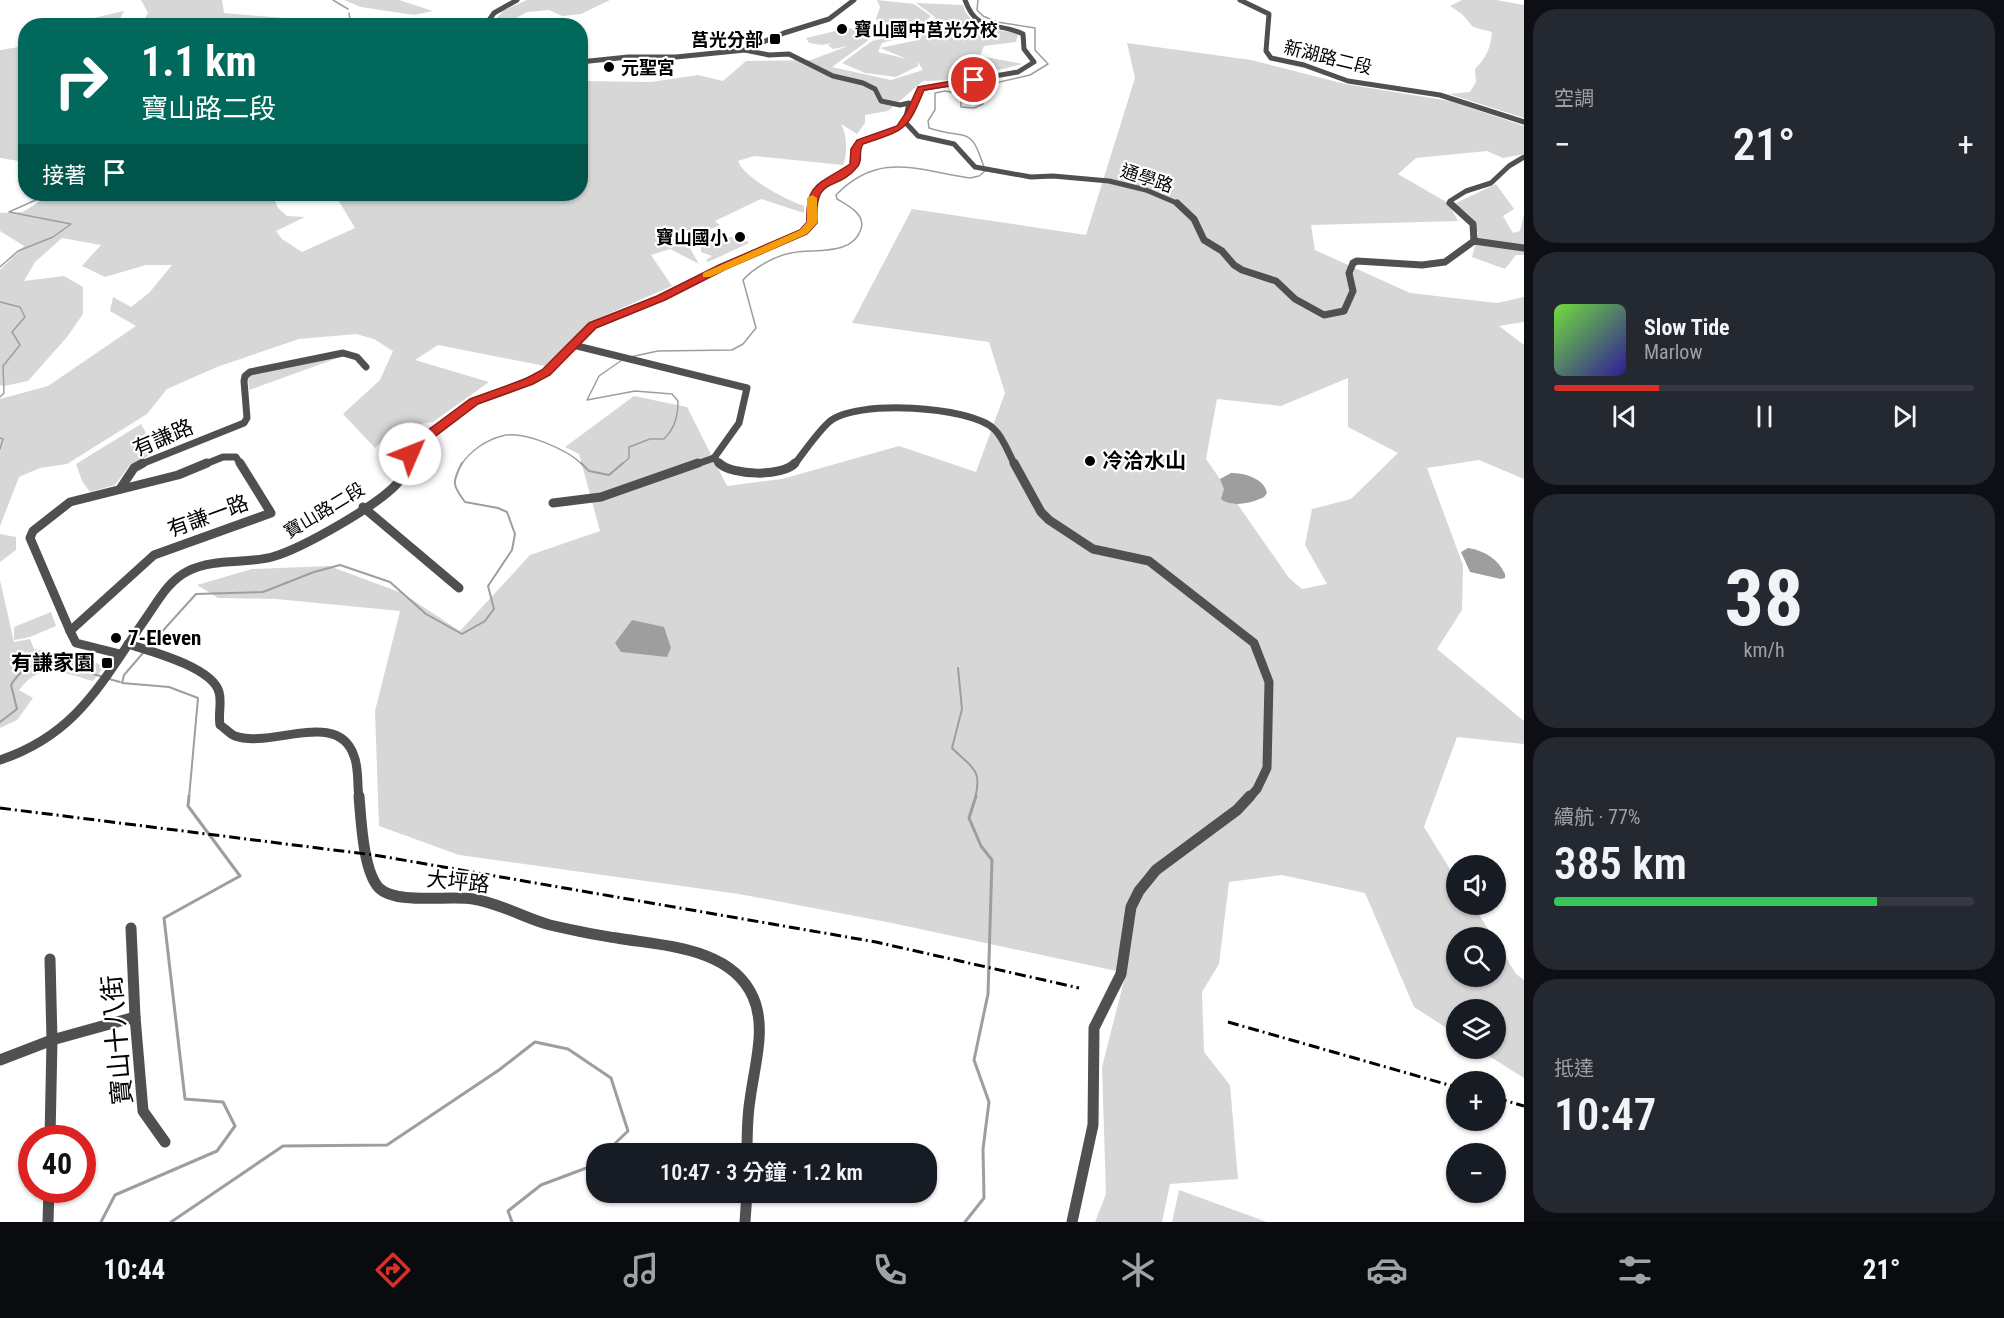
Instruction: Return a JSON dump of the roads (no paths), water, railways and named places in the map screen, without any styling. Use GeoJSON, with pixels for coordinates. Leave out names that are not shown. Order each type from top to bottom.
{"type":"FeatureCollection","features":[{"type":"Feature","properties":{"kind":"street"},"geometry":{"type":"LineString","coordinates":[[488,18],[517,0]]}},
{"type":"Feature","properties":{"kind":"street"},"geometry":{"type":"LineString","coordinates":[[746,50],[784,33],[829,19],[854,0]]}},
{"type":"Feature","properties":{"kind":"street"},"geometry":{"type":"LineString","coordinates":[[905,122],[922,88],[959,84],[989,75],[1018,72],[1034,62],[1023,49],[1023,34],[977,22],[968,13],[965,0]]}},
{"type":"Feature","properties":{"kind":"street","name":"新湖路二段"},"geometry":{"type":"LineString","coordinates":[[1240,0],[1269,14],[1266,53],[1271,58],[1304,65],[1348,81],[1440,95],[1524,122]]}},
{"type":"Feature","properties":{"kind":"street"},"geometry":{"type":"LineString","coordinates":[[588,61],[628,57],[676,57],[746,50],[769,55],[789,54],[833,76],[863,83],[875,89],[880,101],[900,105],[909,103],[905,122]]}},
{"type":"Feature","properties":{"kind":"street","name":"通學路"},"geometry":{"type":"LineString","coordinates":[[905,122],[918,135],[954,144],[975,167],[1031,177],[1053,176],[1109,181],[1146,190],[1179,204],[1194,219],[1204,240],[1222,251],[1234,265],[1242,270],[1276,281],[1295,299],[1324,315],[1344,311],[1353,291],[1349,273],[1353,263],[1357,261],[1422,265],[1445,262],[1474,241]]}},
{"type":"Feature","properties":{"kind":"street","name":"寶山路二段"},"geometry":{"type":"LineString","coordinates":[[0,760],[13,757],[49,736],[81,710],[171,583],[179,576],[205,566],[282,554],[313,538],[400,481],[407,469],[410,454],[416,445],[474,402],[546,372],[592,326],[661,298],[723,267],[803,232],[812,223],[811,203],[815,191],[853,166],[856,162],[856,145],[900,128],[905,122]]}},
{"type":"Feature","properties":{"kind":"street"},"geometry":{"type":"LineString","coordinates":[[1524,157],[1509,166],[1491,183],[1466,191],[1450,201],[1450,204],[1473,224],[1474,241],[1524,248]]}},
{"type":"Feature","properties":{"kind":"street"},"geometry":{"type":"LineString","coordinates":[[553,503],[601,497],[714,458],[739,423],[747,388],[573,345]]}},
{"type":"Feature","properties":{"kind":"street","name":"有謙路"},"geometry":{"type":"LineString","coordinates":[[120,489],[134,468],[141,464],[244,423],[247,418],[244,381],[245,376],[250,372],[343,353],[357,357],[366,367]]}},
{"type":"Feature","properties":{"kind":"street"},"geometry":{"type":"LineString","coordinates":[[714,458],[723,467],[750,474],[773,472],[792,467],[804,456],[830,421],[861,409],[915,409],[972,416],[994,429],[1041,512],[1049,520],[1093,549],[1149,561],[1254,643],[1269,682],[1267,768],[1257,789],[1237,810],[1156,870],[1139,891],[1131,907],[1121,974],[1094,1028],[1093,1125],[1072,1222]]}},
{"type":"Feature","properties":{"kind":"street","name":"有謙一路"},"geometry":{"type":"LineString","coordinates":[[70,631],[154,555],[271,513],[236,457],[231,455],[178,475],[120,489]]}},
{"type":"Feature","properties":{"kind":"street"},"geometry":{"type":"LineString","coordinates":[[120,489],[70,502],[33,531],[30,538],[76,643],[120,654]]}},
{"type":"Feature","properties":{"kind":"street"},"geometry":{"type":"LineString","coordinates":[[363,507],[459,588]]}},
{"type":"Feature","properties":{"kind":"street","name":"大坪路"},"geometry":{"type":"LineString","coordinates":[[128,644],[182,664],[210,678],[219,694],[220,725],[227,733],[241,737],[271,738],[329,731],[351,742],[355,757],[366,852],[372,875],[381,890],[400,896],[450,896],[476,899],[548,924],[686,951],[716,961],[737,973],[754,997],[759,1018],[747,1113],[747,1143]]}},
{"type":"Feature","properties":{"kind":"street","name":"寶山十八街"},"geometry":{"type":"LineString","coordinates":[[131,928],[135,1017],[143,1111],[165,1142]]}},
{"type":"Feature","properties":{"kind":"street"},"geometry":{"type":"LineString","coordinates":[[50,959],[52,1040],[50,1125]]}},
{"type":"Feature","properties":{"kind":"street"},"geometry":{"type":"LineString","coordinates":[[0,1060],[52,1040],[135,1017]]}},
{"type":"Feature","properties":{"kind":"street"},"geometry":{"type":"LineString","coordinates":[[48,1222],[49,1203]]}},
{"type":"Feature","properties":{"kind":"street"},"geometry":{"type":"LineString","coordinates":[[745,1222],[746,1203]]}},
{"type":"Feature","properties":{"kind":"waterway"},"geometry":{"type":"LineString","coordinates":[[333,0],[348,9]]}},
{"type":"Feature","properties":{"kind":"waterway"},"geometry":{"type":"LineString","coordinates":[[630,357],[658,351],[732,350],[743,344],[756,328],[743,280],[758,267],[771,260],[800,252],[841,248],[856,238],[861,229],[861,219],[855,211],[837,199],[836,195],[852,181],[867,173],[883,168],[899,167],[970,178],[979,176],[985,171],[976,146],[966,136],[929,128],[928,121],[935,110],[935,93],[945,91],[956,93],[961,101],[961,107],[974,108],[983,104],[978,87],[1030,75],[1048,64],[1035,50],[1035,28],[997,22],[983,16],[977,10],[978,0]]}},
{"type":"Feature","properties":{"kind":"waterway"},"geometry":{"type":"LineString","coordinates":[[349,13],[350,18]]}},
{"type":"Feature","properties":{"kind":"waterway"},"geometry":{"type":"LineString","coordinates":[[0,267],[18,251],[53,237],[71,224],[9,212],[33,201]]}},
{"type":"Feature","properties":{"kind":"waterway"},"geometry":{"type":"LineString","coordinates":[[0,302],[20,307],[25,317],[12,332],[20,345],[3,366],[4,393],[0,397]]}},
{"type":"Feature","properties":{"kind":"waterway"},"geometry":{"type":"LineString","coordinates":[[621,465],[629,458],[629,447],[650,439],[664,439],[668,435],[675,422],[678,401],[672,394],[635,391],[587,400],[599,376],[622,360]]}},
{"type":"Feature","properties":{"kind":"waterway"},"geometry":{"type":"LineString","coordinates":[[461,465],[484,443],[511,435],[545,443],[567,453],[583,465]]}},
{"type":"Feature","properties":{"kind":"waterway"},"geometry":{"type":"LineString","coordinates":[[0,438],[3,439],[0,449]]}},
{"type":"Feature","properties":{"kind":"waterway"},"geometry":{"type":"LineString","coordinates":[[583,465],[589,471],[609,475],[623,463]]}},
{"type":"Feature","properties":{"kind":"waterway"},"geometry":{"type":"LineString","coordinates":[[149,646],[196,594],[263,592],[314,572],[340,565],[390,582],[426,614],[462,634],[485,621],[494,609],[488,586],[512,550],[515,534],[507,512],[498,508],[465,502],[455,483],[461,465]]}},
{"type":"Feature","properties":{"kind":"waterway"},"geometry":{"type":"LineString","coordinates":[[143,653],[124,675],[122,683],[169,687],[198,698],[189,798]]}},
{"type":"Feature","properties":{"kind":"waterway"},"geometry":{"type":"LineString","coordinates":[[0,722],[17,709],[11,685],[30,667],[53,663],[103,677]]}},
{"type":"Feature","properties":{"kind":"waterway"},"geometry":{"type":"LineString","coordinates":[[958,668],[962,709],[952,748],[974,769],[977,781],[975,798]]}},
{"type":"Feature","properties":{"kind":"waterway"},"geometry":{"type":"LineString","coordinates":[[109,679],[120,682]]}},
{"type":"Feature","properties":{"kind":"waterway"},"geometry":{"type":"LineString","coordinates":[[101,1222],[115,1195],[217,1151],[235,1126],[223,1102],[185,1099],[164,918],[240,876],[188,806],[189,796]]}},
{"type":"Feature","properties":{"kind":"waterway"},"geometry":{"type":"LineString","coordinates":[[965,1222],[984,1198],[983,1149],[989,1102],[974,1060],[988,994],[992,860],[981,846],[969,818],[976,796]]}},
{"type":"Feature","properties":{"kind":"waterway"},"geometry":{"type":"LineString","coordinates":[[171,1222],[283,1146],[387,1145],[499,1070],[535,1042],[568,1049],[611,1078],[628,1131],[615,1143]]}},
{"type":"Feature","properties":{"kind":"waterway"},"geometry":{"type":"LineString","coordinates":[[512,1222],[508,1211],[541,1185],[586,1168]]}},
{"type":"Feature","properties":{"kind":"railway"},"geometry":{"type":"LineString","coordinates":[[0,808],[374,855],[876,942],[1079,988]]}},
{"type":"Feature","properties":{"kind":"railway"},"geometry":{"type":"LineString","coordinates":[[1228,1022],[1446,1084]]}},
{"type":"Feature","properties":{"kind":"railway"},"geometry":{"type":"LineString","coordinates":[[1506,1101],[1524,1106]]}},
{"type":"Feature","properties":{"kind":"place","name":"寶山國中莒光分校"},"geometry":{"type":"Point","coordinates":[842,29]}},
{"type":"Feature","properties":{"kind":"place","name":"莒光分部"},"geometry":{"type":"Point","coordinates":[775,39]}},
{"type":"Feature","properties":{"kind":"place","name":"元聖宮"},"geometry":{"type":"Point","coordinates":[609,67]}},
{"type":"Feature","properties":{"kind":"place","name":"寶山國小"},"geometry":{"type":"Point","coordinates":[740,237]}},
{"type":"Feature","properties":{"kind":"place","name":"冷洽水山"},"geometry":{"type":"Point","coordinates":[1090,461]}},
{"type":"Feature","properties":{"kind":"place","name":"7-Eleven"},"geometry":{"type":"Point","coordinates":[116,638]}},
{"type":"Feature","properties":{"kind":"place","name":"有謙家園"},"geometry":{"type":"Point","coordinates":[107,663]}}]}
